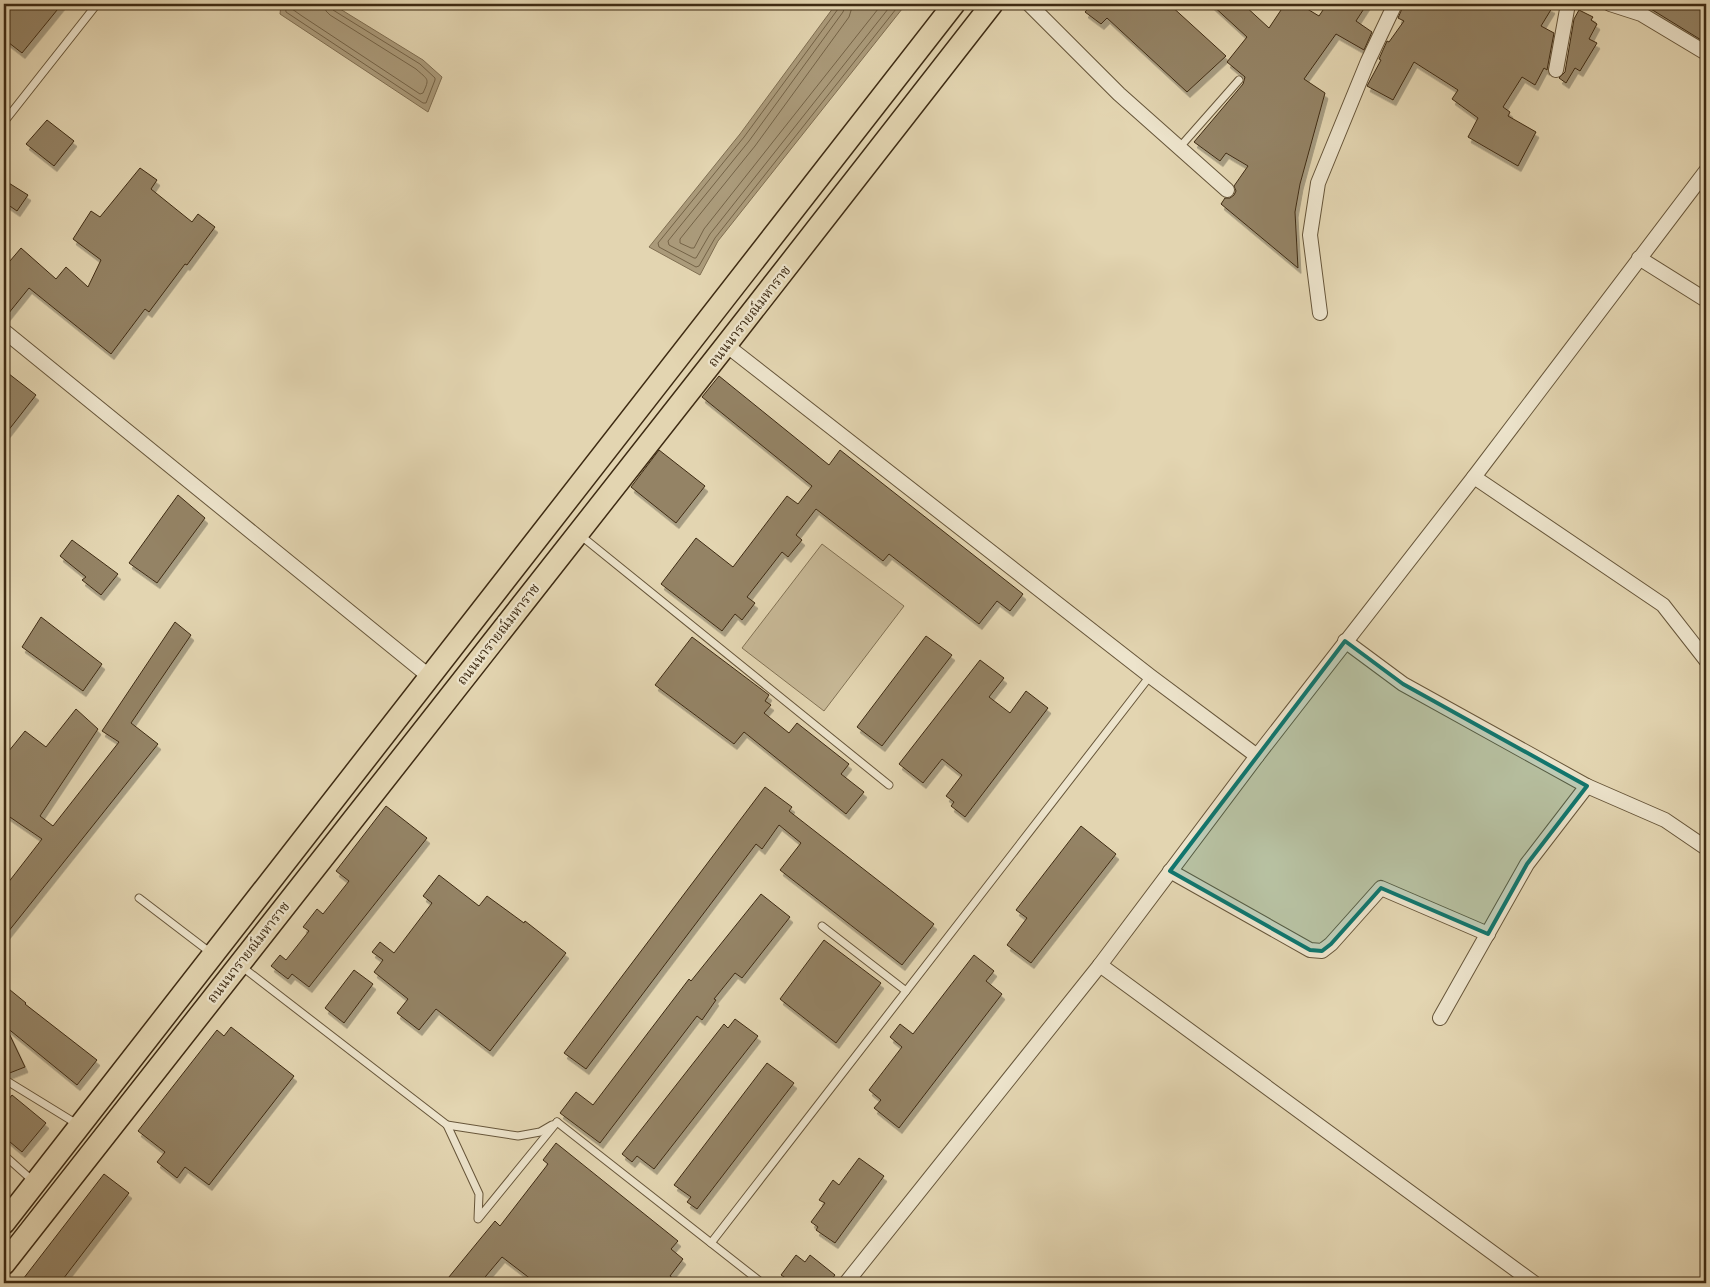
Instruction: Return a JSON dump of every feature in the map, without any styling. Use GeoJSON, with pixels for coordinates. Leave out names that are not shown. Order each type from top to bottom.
{"type":"FeatureCollection","features":[{"type":"Feature","properties":{"kind":"main road","name":"ถนนนารายณ์มหาราช"},"geometry":{"type":"LineString","coordinates":[[6,1215],[35,1183],[80,1126],[954,4]]}},
{"type":"Feature","properties":{"kind":"main road","name":"ถนนนารายณ์มหาราช"},"geometry":{"type":"LineString","coordinates":[[4,1264],[992,4]]}},
{"type":"Feature","properties":{"kind":"street"},"geometry":{"type":"LineString","coordinates":[[1029,4],[1119,94],[1227,190]]}},
{"type":"Feature","properties":{"kind":"street"},"geometry":{"type":"LineString","coordinates":[[1320,313],[1310,234],[1318,183],[1368,61],[1395,4]]}},
{"type":"Feature","properties":{"kind":"street"},"geometry":{"type":"LineString","coordinates":[[1556,70],[1568,4]]}},
{"type":"Feature","properties":{"kind":"street"},"geometry":{"type":"LineString","coordinates":[[1610,4],[1641,14],[1706,53]]}},
{"type":"Feature","properties":{"kind":"street"},"geometry":{"type":"LineString","coordinates":[[846,1283],[1100,965],[1256,756],[1474,477],[1706,171]]}},
{"type":"Feature","properties":{"kind":"street"},"geometry":{"type":"LineString","coordinates":[[1639,258],[1706,300]]}},
{"type":"Feature","properties":{"kind":"street"},"geometry":{"type":"LineString","coordinates":[[4,331],[430,677]]}},
{"type":"Feature","properties":{"kind":"street"},"geometry":{"type":"LineString","coordinates":[[726,345],[1150,676],[1256,756]]}},
{"type":"Feature","properties":{"kind":"street"},"geometry":{"type":"LineString","coordinates":[[1474,477],[1663,605],[1706,660]]}},
{"type":"Feature","properties":{"kind":"street"},"geometry":{"type":"LineString","coordinates":[[1345,641],[1403,684],[1587,786],[1665,820],[1706,848]]}},
{"type":"Feature","properties":{"kind":"street"},"geometry":{"type":"LineString","coordinates":[[1440,1018],[1528,864],[1587,786]]}},
{"type":"Feature","properties":{"kind":"street"},"geometry":{"type":"LineString","coordinates":[[1170,871],[1310,950],[1322,951],[1331,944],[1381,888],[1488,934]]}},
{"type":"Feature","properties":{"kind":"street"},"geometry":{"type":"LineString","coordinates":[[1100,965],[1534,1283]]}},
{"type":"Feature","properties":{"kind":"lane"},"geometry":{"type":"LineString","coordinates":[[4,122],[97,4]]}},
{"type":"Feature","properties":{"kind":"lane"},"geometry":{"type":"LineString","coordinates":[[1179,148],[1239,80]]}},
{"type":"Feature","properties":{"kind":"lane"},"geometry":{"type":"LineString","coordinates":[[578,533],[889,784]]}},
{"type":"Feature","properties":{"kind":"lane"},"geometry":{"type":"LineString","coordinates":[[711,1243],[1150,676]]}},
{"type":"Feature","properties":{"kind":"lane"},"geometry":{"type":"LineString","coordinates":[[139,898],[213,955]]}},
{"type":"Feature","properties":{"kind":"lane"},"geometry":{"type":"LineString","coordinates":[[822,926],[906,991]]}},
{"type":"Feature","properties":{"kind":"lane"},"geometry":{"type":"LineString","coordinates":[[238,964],[447,1125],[479,1194],[478,1220],[557,1122]]}},
{"type":"Feature","properties":{"kind":"lane"},"geometry":{"type":"LineString","coordinates":[[4,1086],[7,1081],[80,1126]]}},
{"type":"Feature","properties":{"kind":"lane"},"geometry":{"type":"LineString","coordinates":[[447,1125],[518,1136],[540,1132],[557,1122]]}},
{"type":"Feature","properties":{"kind":"lane"},"geometry":{"type":"LineString","coordinates":[[557,1122],[762,1283]]}},
{"type":"Feature","properties":{"kind":"lane"},"geometry":{"type":"LineString","coordinates":[[4,1155],[35,1183]]}},
{"type":"Feature","properties":{"kind":"highlighted area"},"geometry":{"type":"Polygon","coordinates":[[[1345,641],[1403,684],[1587,786],[1527,864],[1488,934],[1381,888],[1331,944],[1322,951],[1310,950],[1170,871],[1345,641]]]}},
{"type":"Feature","properties":{"kind":"shaded area"},"geometry":{"type":"Polygon","coordinates":[[[822,544],[904,606],[824,711],[742,648],[822,544]]]}},
{"type":"Feature","properties":{"kind":"water"},"geometry":{"type":"Polygon","coordinates":[[[281,4],[332,4],[423,60],[442,77],[428,112],[280,14],[281,4]]]}},
{"type":"Feature","properties":{"kind":"water"},"geometry":{"type":"Polygon","coordinates":[[[836,4],[906,4],[718,241],[700,275],[649,247],[740,134],[836,4]]]}},
{"type":"Feature","properties":{"kind":"building"},"geometry":{"type":"Polygon","coordinates":[[[4,4],[62,4],[22,53],[4,39],[4,4]]]}},
{"type":"Feature","properties":{"kind":"building"},"geometry":{"type":"Polygon","coordinates":[[[1092,4],[1169,4],[1226,56],[1187,92],[1107,18],[1101,24],[1085,12],[1092,4]]]}},
{"type":"Feature","properties":{"kind":"building"},"geometry":{"type":"Polygon","coordinates":[[[1211,4],[1243,4],[1269,28],[1285,4],[1299,4],[1319,16],[1327,4],[1367,4],[1356,21],[1372,32],[1364,50],[1336,34],[1304,79],[1325,93],[1300,184],[1295,212],[1298,268],[1221,204],[1225,198],[1230,198],[1234,195],[1236,191],[1234,186],[1248,166],[1226,153],[1220,161],[1194,142],[1243,84],[1245,77],[1227,62],[1247,37],[1211,4]]]}},
{"type":"Feature","properties":{"kind":"building"},"geometry":{"type":"Polygon","coordinates":[[[1404,4],[1497,4],[1507,9],[1510,4],[1544,4],[1552,8],[1541,26],[1554,33],[1547,70],[1544,68],[1535,85],[1522,77],[1503,107],[1510,112],[1508,116],[1536,132],[1518,166],[1468,137],[1478,118],[1452,99],[1458,90],[1414,62],[1393,100],[1367,86],[1381,60],[1379,59],[1387,41],[1389,42],[1404,21],[1398,18],[1404,4]]]}},
{"type":"Feature","properties":{"kind":"building"},"geometry":{"type":"Polygon","coordinates":[[[1638,4],[1706,4],[1706,43],[1646,6],[1638,4]]]}},
{"type":"Feature","properties":{"kind":"building"},"geometry":{"type":"Polygon","coordinates":[[[1579,10],[1593,17],[1591,20],[1597,24],[1589,39],[1597,43],[1580,71],[1575,68],[1566,83],[1559,78],[1565,72],[1574,19],[1579,10]]]}},
{"type":"Feature","properties":{"kind":"building"},"geometry":{"type":"Polygon","coordinates":[[[47,120],[74,141],[54,166],[26,144],[47,120]]]}},
{"type":"Feature","properties":{"kind":"building"},"geometry":{"type":"Polygon","coordinates":[[[140,168],[157,180],[151,189],[192,222],[198,214],[215,227],[149,312],[145,309],[111,354],[29,288],[4,319],[4,268],[21,248],[56,279],[66,267],[88,287],[101,260],[73,239],[91,211],[100,217],[140,168]]]}},
{"type":"Feature","properties":{"kind":"building"},"geometry":{"type":"Polygon","coordinates":[[[4,180],[28,195],[17,211],[4,202],[4,180]]]}},
{"type":"Feature","properties":{"kind":"building"},"geometry":{"type":"Polygon","coordinates":[[[4,370],[36,395],[4,436],[4,370]]]}},
{"type":"Feature","properties":{"kind":"building"},"geometry":{"type":"Polygon","coordinates":[[[719,376],[829,465],[840,450],[1023,594],[1010,611],[997,601],[979,624],[889,554],[883,561],[816,509],[796,535],[802,540],[788,557],[782,552],[747,597],[755,603],[742,620],[735,614],[722,631],[661,584],[696,538],[733,567],[787,496],[798,504],[812,486],[702,397],[719,376]]]}},
{"type":"Feature","properties":{"kind":"building"},"geometry":{"type":"Polygon","coordinates":[[[659,450],[705,486],[676,523],[631,487],[659,450]]]}},
{"type":"Feature","properties":{"kind":"building"},"geometry":{"type":"Polygon","coordinates":[[[178,495],[205,518],[157,583],[129,563],[178,495]]]}},
{"type":"Feature","properties":{"kind":"building"},"geometry":{"type":"Polygon","coordinates":[[[72,540],[118,574],[101,595],[82,580],[86,577],[60,556],[72,540]]]}},
{"type":"Feature","properties":{"kind":"building"},"geometry":{"type":"Polygon","coordinates":[[[41,617],[102,664],[83,691],[22,647],[41,617]]]}},
{"type":"Feature","properties":{"kind":"building"},"geometry":{"type":"Polygon","coordinates":[[[175,622],[191,635],[131,723],[158,744],[4,937],[4,888],[42,839],[4,813],[4,757],[25,731],[46,747],[76,709],[98,729],[40,816],[53,826],[119,742],[102,731],[175,622]]]}},
{"type":"Feature","properties":{"kind":"building"},"geometry":{"type":"Polygon","coordinates":[[[926,636],[952,655],[882,746],[857,727],[926,636]]]}},
{"type":"Feature","properties":{"kind":"building"},"geometry":{"type":"Polygon","coordinates":[[[692,637],[769,695],[765,701],[771,705],[764,713],[789,733],[797,723],[849,764],[841,774],[864,792],[846,814],[744,732],[734,744],[655,685],[692,637]]]}},
{"type":"Feature","properties":{"kind":"building"},"geometry":{"type":"Polygon","coordinates":[[[980,660],[1004,678],[989,697],[1010,713],[1026,691],[1048,708],[965,817],[951,806],[954,802],[946,796],[962,775],[942,759],[923,783],[899,764],[980,660]]]}},
{"type":"Feature","properties":{"kind":"building"},"geometry":{"type":"Polygon","coordinates":[[[765,787],[792,807],[789,811],[934,924],[902,965],[780,870],[801,843],[779,825],[762,849],[756,844],[586,1069],[564,1053],[765,787]]]}},
{"type":"Feature","properties":{"kind":"building"},"geometry":{"type":"Polygon","coordinates":[[[386,806],[427,838],[309,987],[292,974],[288,979],[271,966],[280,955],[286,960],[309,931],[303,927],[317,909],[323,914],[349,881],[336,871],[386,806]]]}},
{"type":"Feature","properties":{"kind":"building"},"geometry":{"type":"Polygon","coordinates":[[[1081,826],[1116,854],[1031,963],[1007,945],[1027,918],[1016,910],[1081,826]]]}},
{"type":"Feature","properties":{"kind":"building"},"geometry":{"type":"Polygon","coordinates":[[[439,875],[479,906],[487,896],[524,923],[525,921],[566,953],[490,1051],[436,1009],[419,1030],[397,1013],[408,999],[374,972],[383,960],[372,952],[380,942],[394,953],[432,903],[423,896],[439,875]]]}},
{"type":"Feature","properties":{"kind":"building"},"geometry":{"type":"Polygon","coordinates":[[[761,894],[790,917],[742,978],[735,973],[714,999],[716,1000],[702,1020],[697,1016],[600,1143],[560,1113],[576,1092],[593,1105],[689,979],[691,981],[761,894]]]}},
{"type":"Feature","properties":{"kind":"building"},"geometry":{"type":"Polygon","coordinates":[[[824,940],[881,983],[836,1043],[780,999],[824,940]]]}},
{"type":"Feature","properties":{"kind":"building"},"geometry":{"type":"Polygon","coordinates":[[[974,955],[994,971],[986,981],[1002,994],[899,1128],[874,1108],[881,1100],[869,1090],[902,1047],[890,1037],[900,1024],[913,1034],[974,955]]]}},
{"type":"Feature","properties":{"kind":"building"},"geometry":{"type":"Polygon","coordinates":[[[354,970],[373,984],[344,1023],[325,1008],[354,970]]]}},
{"type":"Feature","properties":{"kind":"building"},"geometry":{"type":"Polygon","coordinates":[[[4,985],[25,1004],[97,1060],[77,1085],[6,1027],[25,1067],[7,1074],[4,1067],[4,985]]]}},
{"type":"Feature","properties":{"kind":"building"},"geometry":{"type":"Polygon","coordinates":[[[735,1019],[758,1036],[654,1169],[637,1156],[632,1162],[622,1154],[724,1024],[728,1028],[735,1019]]]}},
{"type":"Feature","properties":{"kind":"building"},"geometry":{"type":"Polygon","coordinates":[[[231,1027],[294,1076],[209,1185],[185,1167],[177,1178],[157,1162],[165,1152],[138,1131],[217,1030],[224,1036],[231,1027]]]}},
{"type":"Feature","properties":{"kind":"building"},"geometry":{"type":"Polygon","coordinates":[[[767,1063],[794,1083],[697,1209],[687,1202],[691,1197],[674,1185],[767,1063]]]}},
{"type":"Feature","properties":{"kind":"building"},"geometry":{"type":"Polygon","coordinates":[[[12,1095],[46,1123],[22,1152],[4,1137],[4,1105],[12,1095]]]}},
{"type":"Feature","properties":{"kind":"building"},"geometry":{"type":"Polygon","coordinates":[[[556,1143],[678,1241],[671,1249],[683,1259],[670,1276],[680,1283],[536,1283],[502,1257],[480,1283],[444,1283],[495,1221],[500,1226],[548,1164],[543,1160],[556,1143]]]}},
{"type":"Feature","properties":{"kind":"building"},"geometry":{"type":"Polygon","coordinates":[[[859,1158],[884,1176],[835,1243],[816,1230],[818,1227],[811,1222],[825,1203],[819,1200],[833,1180],[839,1185],[859,1158]]]}},
{"type":"Feature","properties":{"kind":"building"},"geometry":{"type":"Polygon","coordinates":[[[104,1174],[129,1193],[60,1283],[20,1283],[104,1174]]]}},
{"type":"Feature","properties":{"kind":"building"},"geometry":{"type":"Polygon","coordinates":[[[796,1255],[805,1262],[810,1255],[835,1275],[829,1283],[793,1283],[781,1275],[796,1255]]]}}]}
